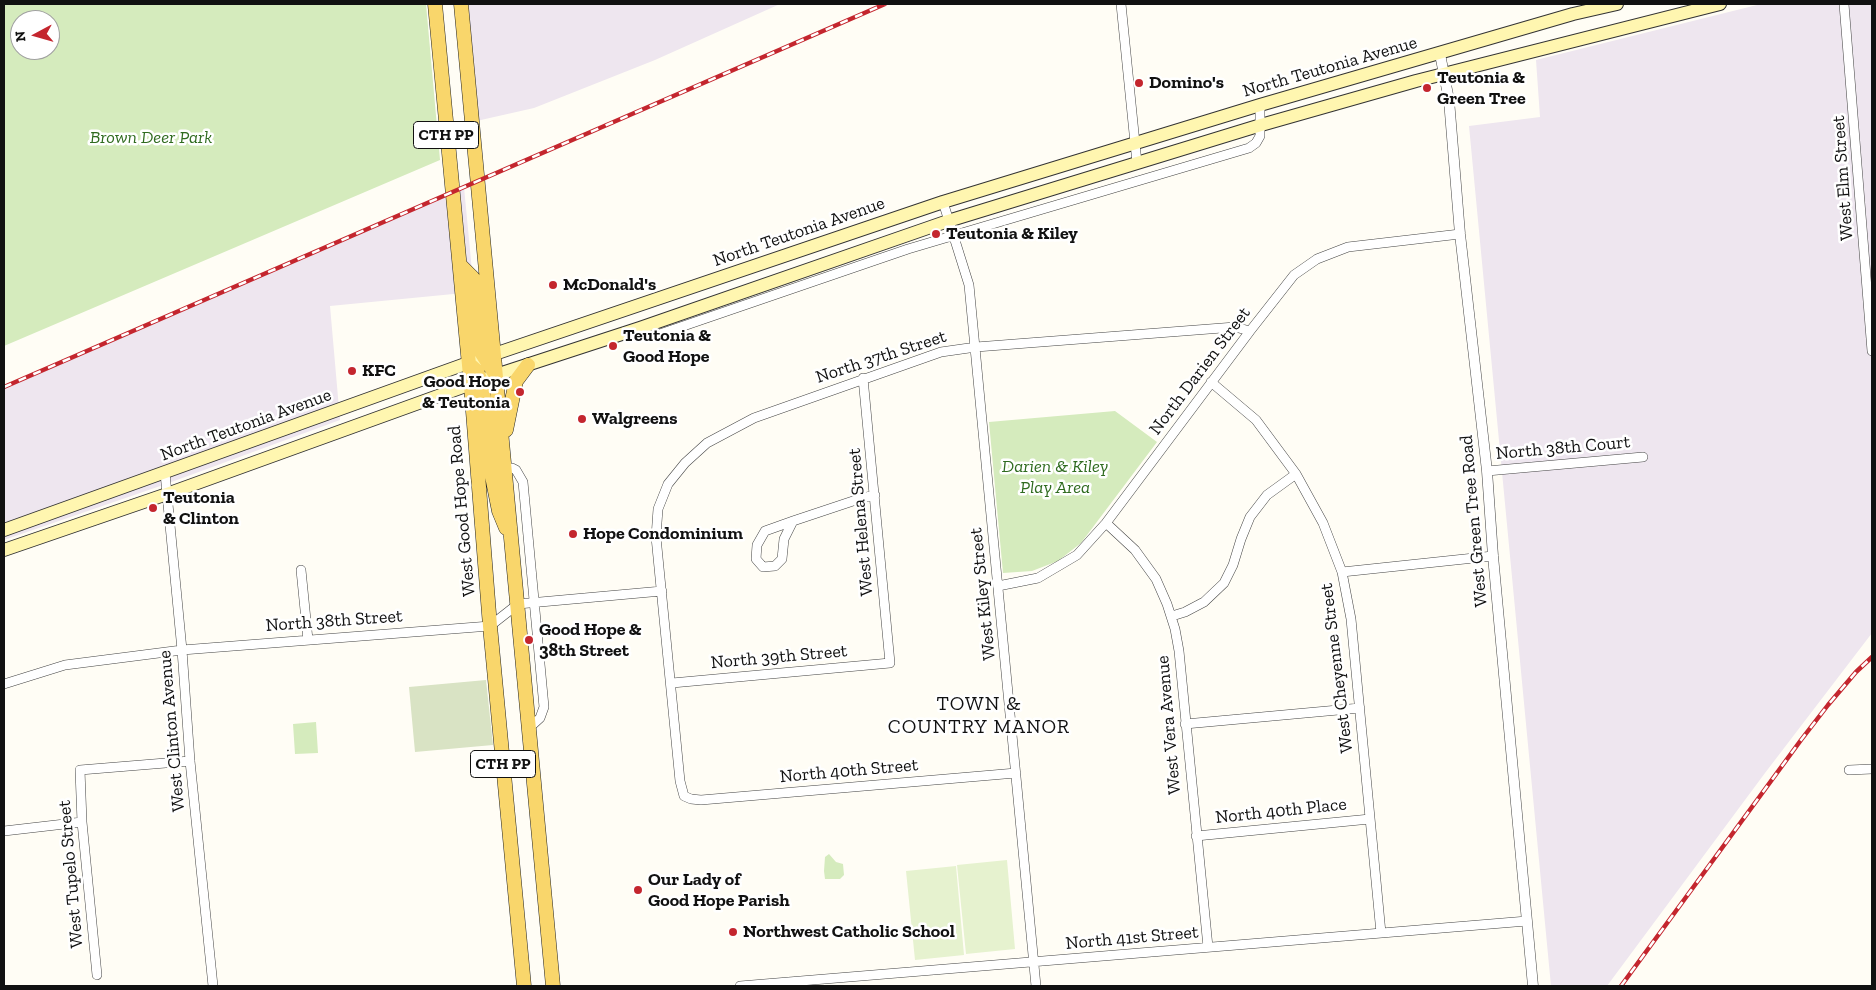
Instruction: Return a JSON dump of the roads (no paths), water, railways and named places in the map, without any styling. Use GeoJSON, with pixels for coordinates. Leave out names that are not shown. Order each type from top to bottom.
{"type":"FeatureCollection","features":[{"type":"Feature","properties":{"kind":"main road","name":"CTH PP"},"geometry":{"type":"LineString","coordinates":[[434,4],[468,363]]}},
{"type":"Feature","properties":{"kind":"main road","name":"CTH PP"},"geometry":{"type":"LineString","coordinates":[[462,4],[489,357]]}},
{"type":"Feature","properties":{"kind":"main road","name":"North Teutonia Avenue"},"geometry":{"type":"LineString","coordinates":[[4,530],[468,363],[943,202],[1260,105],[1573,14],[1617,4]]}},
{"type":"Feature","properties":{"kind":"main road","name":"North Teutonia Avenue"},"geometry":{"type":"LineString","coordinates":[[4,550],[168,494],[476,384],[496,375],[642,333],[948,220],[1262,125],[1444,74],[1720,4]]}},
{"type":"Feature","properties":{"kind":"main road"},"geometry":{"type":"LineString","coordinates":[[460,266],[473,278],[480,344],[489,357],[496,375]]}},
{"type":"Feature","properties":{"kind":"main road"},"geometry":{"type":"LineString","coordinates":[[468,363],[477,371],[476,384],[484,398],[484,472],[512,540]]}},
{"type":"Feature","properties":{"kind":"main road"},"geometry":{"type":"LineString","coordinates":[[503,446],[516,382],[528,365]]}},
{"type":"Feature","properties":{"kind":"main road","name":"CTH PP"},"geometry":{"type":"LineString","coordinates":[[496,375],[503,446],[511,469],[512,540],[553,986]]}},
{"type":"Feature","properties":{"kind":"main road","name":"West Good Hope Road"},"geometry":{"type":"LineString","coordinates":[[484,472],[490,626],[524,986]]}},
{"type":"Feature","properties":{"kind":"street"},"geometry":{"type":"LineString","coordinates":[[1121,4],[1137,163]]}},
{"type":"Feature","properties":{"kind":"street","name":"West Elm Street"},"geometry":{"type":"LineString","coordinates":[[1844,4],[1872,351]]}},
{"type":"Feature","properties":{"kind":"street","name":"West Green Tree Road"},"geometry":{"type":"LineString","coordinates":[[1440,54],[1449,100],[1460,234],[1487,471],[1493,556],[1533,986]]}},
{"type":"Feature","properties":{"kind":"street"},"geometry":{"type":"LineString","coordinates":[[1260,105],[1262,125]]}},
{"type":"Feature","properties":{"kind":"street","name":"North Teutonia Avenue"},"geometry":{"type":"LineString","coordinates":[[642,333],[660,334],[908,249],[1249,148],[1256,143],[1260,136],[1262,125]]}},
{"type":"Feature","properties":{"kind":"street","name":"West Kiley Street"},"geometry":{"type":"LineString","coordinates":[[943,202],[969,285],[1036,986]]}},
{"type":"Feature","properties":{"kind":"street","name":"North Darien Street"},"geometry":{"type":"LineString","coordinates":[[998,586],[1038,578],[1077,556],[1106,523],[1211,382],[1294,275],[1317,259],[1348,247],[1460,234]]}},
{"type":"Feature","properties":{"kind":"street","name":"North 37th Street"},"geometry":{"type":"LineString","coordinates":[[684,796],[680,781],[672,683],[656,537],[658,509],[668,484],[685,463],[706,443],[754,418],[941,352],[976,347],[1235,327],[1250,331]]}},
{"type":"Feature","properties":{"kind":"street","name":"West Helena Street"},"geometry":{"type":"LineString","coordinates":[[863,378],[890,663]]}},
{"type":"Feature","properties":{"kind":"street","name":"West Cheyenne Street"},"geometry":{"type":"LineString","coordinates":[[1211,382],[1256,420],[1296,474],[1323,523],[1342,572],[1350,619],[1360,708],[1381,933]]}},
{"type":"Feature","properties":{"kind":"street","name":"North 38th Court"},"geometry":{"type":"LineString","coordinates":[[1487,471],[1643,457]]}},
{"type":"Feature","properties":{"kind":"street"},"geometry":{"type":"LineString","coordinates":[[484,472],[511,469],[523,482],[544,707],[540,718],[529,728]]}},
{"type":"Feature","properties":{"kind":"street","name":"West Clinton Avenue"},"geometry":{"type":"LineString","coordinates":[[165,473],[182,650],[190,761],[214,986]]}},
{"type":"Feature","properties":{"kind":"street"},"geometry":{"type":"LineString","coordinates":[[1172,616],[1185,612],[1204,602],[1224,583],[1234,565],[1250,517],[1268,495],[1296,474]]}},
{"type":"Feature","properties":{"kind":"street"},"geometry":{"type":"LineString","coordinates":[[793,521],[784,539],[782,559],[775,566],[763,567],[756,559],[757,545],[765,532],[793,521],[875,495]]}},
{"type":"Feature","properties":{"kind":"street","name":"West Vera Avenue"},"geometry":{"type":"LineString","coordinates":[[1106,523],[1135,550],[1156,579],[1172,616],[1179,651],[1208,948]]}},
{"type":"Feature","properties":{"kind":"street"},"geometry":{"type":"LineString","coordinates":[[1342,572],[1493,556]]}},
{"type":"Feature","properties":{"kind":"street"},"geometry":{"type":"LineString","coordinates":[[301,570],[308,640]]}},
{"type":"Feature","properties":{"kind":"street"},"geometry":{"type":"LineString","coordinates":[[490,626],[518,604],[662,591]]}},
{"type":"Feature","properties":{"kind":"street","name":"North 38th Street"},"geometry":{"type":"LineString","coordinates":[[4,684],[65,665],[182,650],[490,626]]}},
{"type":"Feature","properties":{"kind":"street","name":"North 39th Street"},"geometry":{"type":"LineString","coordinates":[[672,683],[890,663]]}},
{"type":"Feature","properties":{"kind":"street"},"geometry":{"type":"LineString","coordinates":[[1185,724],[1360,708]]}},
{"type":"Feature","properties":{"kind":"street","name":"West Tupelo Street"},"geometry":{"type":"LineString","coordinates":[[96,975],[82,822],[80,770],[190,761]]}},
{"type":"Feature","properties":{"kind":"street"},"geometry":{"type":"LineString","coordinates":[[1850,770],[1872,769]]}},
{"type":"Feature","properties":{"kind":"street","name":"North 40th Street"},"geometry":{"type":"LineString","coordinates":[[684,796],[701,800],[1016,773]]}},
{"type":"Feature","properties":{"kind":"street","name":"North 40th Place"},"geometry":{"type":"LineString","coordinates":[[1196,836],[1370,818]]}},
{"type":"Feature","properties":{"kind":"street"},"geometry":{"type":"LineString","coordinates":[[4,831],[82,822]]}},
{"type":"Feature","properties":{"kind":"street","name":"North 41st Street"},"geometry":{"type":"LineString","coordinates":[[740,986],[1527,921]]}},
{"type":"Feature","properties":{"kind":"railway"},"geometry":{"type":"LineString","coordinates":[[4,387],[885,4]]}},
{"type":"Feature","properties":{"kind":"railway"},"geometry":{"type":"LineString","coordinates":[[1621,986],[1801,740],[1856,672],[1872,657]]}},
{"type":"Feature","properties":{"kind":"place","name":"Domino's"},"geometry":{"type":"Point","coordinates":[1139,83]}},
{"type":"Feature","properties":{"kind":"place","name":"Teutonia & Green Tree"},"geometry":{"type":"Point","coordinates":[1427,88]}},
{"type":"Feature","properties":{"kind":"place","name":"Teutonia & Kiley"},"geometry":{"type":"Point","coordinates":[936,234]}},
{"type":"Feature","properties":{"kind":"place","name":"McDonald's"},"geometry":{"type":"Point","coordinates":[553,285]}},
{"type":"Feature","properties":{"kind":"place","name":"Teutonia & Good Hope"},"geometry":{"type":"Point","coordinates":[613,346]}},
{"type":"Feature","properties":{"kind":"place","name":"KFC"},"geometry":{"type":"Point","coordinates":[352,371]}},
{"type":"Feature","properties":{"kind":"place","name":"Good Hope & Teutonia"},"geometry":{"type":"Point","coordinates":[520,392]}},
{"type":"Feature","properties":{"kind":"place","name":"Walgreens"},"geometry":{"type":"Point","coordinates":[582,419]}},
{"type":"Feature","properties":{"kind":"place","name":"Teutonia & Clinton"},"geometry":{"type":"Point","coordinates":[153,508]}},
{"type":"Feature","properties":{"kind":"place","name":"Hope Condominium"},"geometry":{"type":"Point","coordinates":[573,534]}},
{"type":"Feature","properties":{"kind":"place","name":"Good Hope & 38th Street"},"geometry":{"type":"Point","coordinates":[529,640]}},
{"type":"Feature","properties":{"kind":"place","name":"Our Lady of Good Hope Parish"},"geometry":{"type":"Point","coordinates":[638,890]}},
{"type":"Feature","properties":{"kind":"place","name":"Northwest Catholic School"},"geometry":{"type":"Point","coordinates":[733,932]}},
{"type":"Feature","properties":{"kind":"district","name":"TOWN & COUNTRY MANOR"},"geometry":{"type":"Point","coordinates":[979,716]}},
{"type":"Feature","properties":{"kind":"park label","name":"Brown Deer Park"},"geometry":{"type":"Point","coordinates":[151,138]}},
{"type":"Feature","properties":{"kind":"park label","name":"Darien & Kiley Play Area"},"geometry":{"type":"Point","coordinates":[1055,477]}}]}
